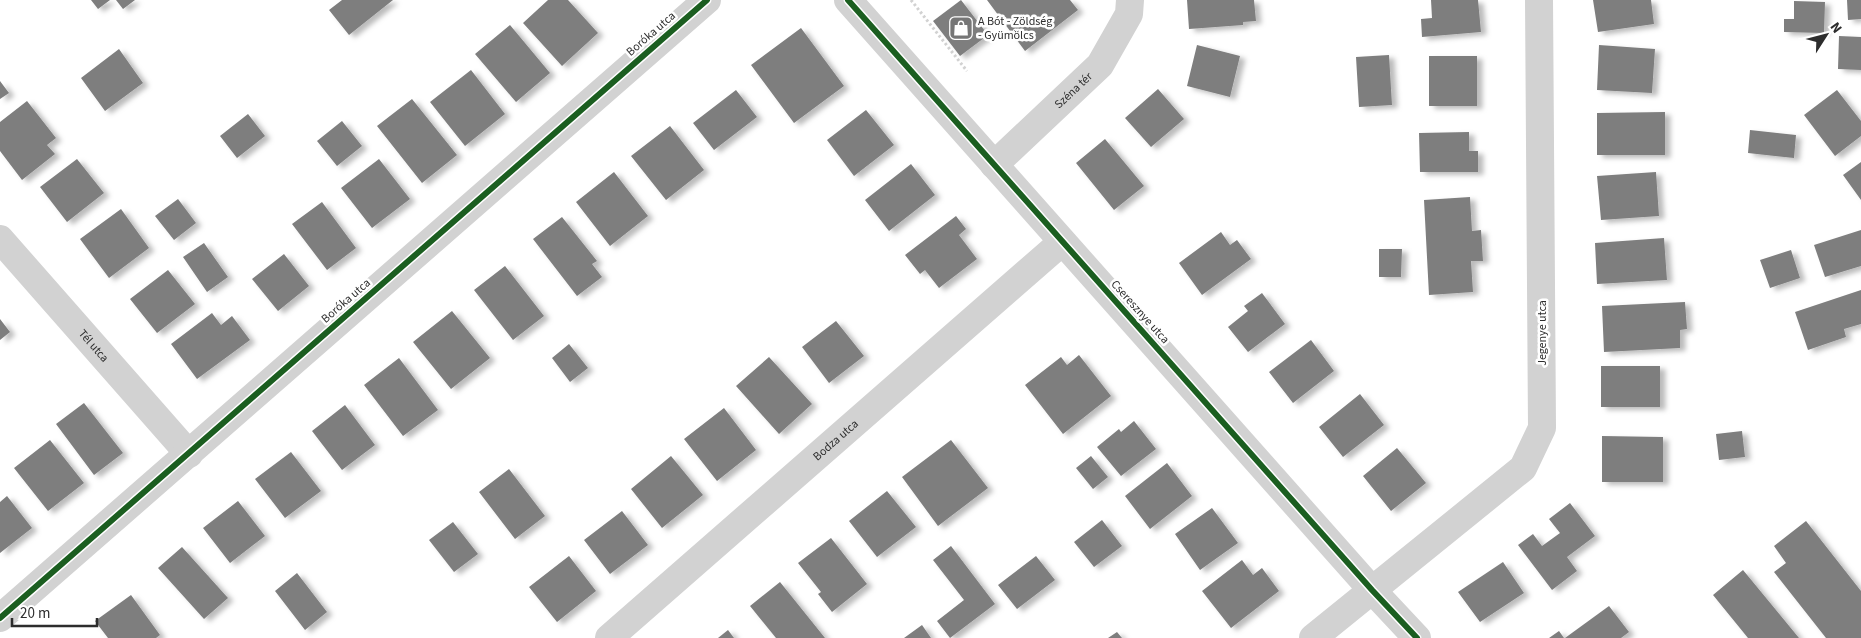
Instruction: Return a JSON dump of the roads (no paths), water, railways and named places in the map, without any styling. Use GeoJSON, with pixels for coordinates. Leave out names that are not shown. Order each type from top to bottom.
{"type":"FeatureCollection","features":[{"type":"Feature","properties":{"kind":"street","name":"Boróka utca"},"geometry":{"type":"LineString","coordinates":[[0,618],[707,0]]}},
{"type":"Feature","properties":{"kind":"street","name":"Cseresznye utca"},"geometry":{"type":"LineString","coordinates":[[848,0],[1372,590],[1417,638]]}},
{"type":"Feature","properties":{"kind":"street","name":"Széna tér"},"geometry":{"type":"LineString","coordinates":[[994,165],[1100,65],[1129,14],[1130,0]]}},
{"type":"Feature","properties":{"kind":"street","name":"Jegenye utca"},"geometry":{"type":"LineString","coordinates":[[1312,638],[1523,468],[1542,428],[1539,0]]}},
{"type":"Feature","properties":{"kind":"street","name":"Tél utca"},"geometry":{"type":"LineString","coordinates":[[0,239],[189,454]]}},
{"type":"Feature","properties":{"kind":"street","name":"Bodza utca"},"geometry":{"type":"LineString","coordinates":[[609,638],[1062,242]]}},
{"type":"Feature","properties":{"kind":"place","name":"A Bót - Zöldség - Gyümölcs"},"geometry":{"type":"Point","coordinates":[961,28]}}]}
